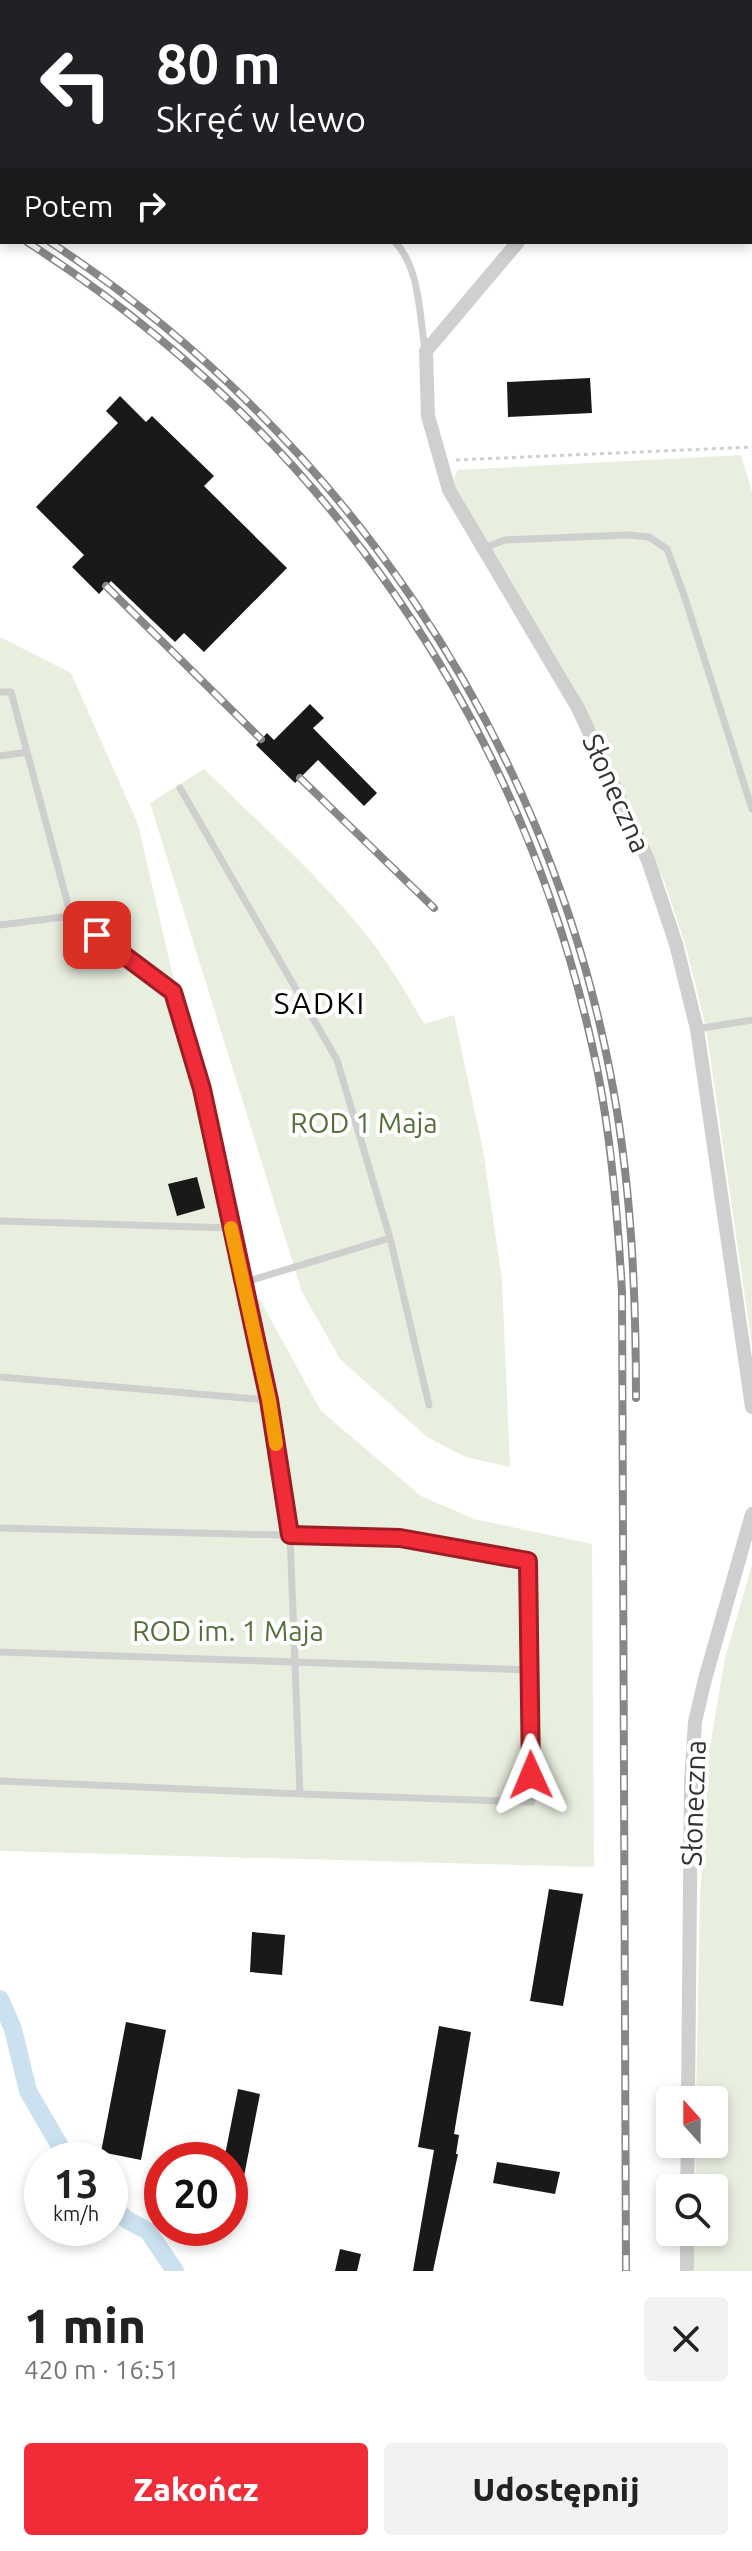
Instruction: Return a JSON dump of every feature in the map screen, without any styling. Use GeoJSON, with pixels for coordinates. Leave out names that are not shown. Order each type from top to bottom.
{"type":"FeatureCollection","features":[{"type":"Feature","properties":{"kind":"street"},"geometry":{"type":"LineString","coordinates":[[426,351],[516,244]]}},
{"type":"Feature","properties":{"kind":"street","name":"Słoneczna"},"geometry":{"type":"LineString","coordinates":[[426,351],[428,416],[449,490],[578,708],[648,860],[676,944],[697,1029],[751,1397]]}},
{"type":"Feature","properties":{"kind":"street","name":"Słoneczna"},"geometry":{"type":"LineString","coordinates":[[688,2086],[691,1782],[695,1722],[752,1515]]}},
{"type":"Feature","properties":{"kind":"street"},"geometry":{"type":"LineString","coordinates":[[687,2246],[687,2271]]}},
{"type":"Feature","properties":{"kind":"lane"},"geometry":{"type":"LineString","coordinates":[[397,244],[406,253],[412,272],[426,351]]}},
{"type":"Feature","properties":{"kind":"lane"},"geometry":{"type":"LineString","coordinates":[[484,548],[505,540],[627,535],[649,537],[667,549],[752,809]]}},
{"type":"Feature","properties":{"kind":"lane"},"geometry":{"type":"LineString","coordinates":[[0,692],[11,692],[71,916],[173,992],[202,1089],[269,1400],[290,1535],[300,1794]]}},
{"type":"Feature","properties":{"kind":"lane"},"geometry":{"type":"LineString","coordinates":[[0,756],[27,752]]}},
{"type":"Feature","properties":{"kind":"lane"},"geometry":{"type":"LineString","coordinates":[[180,788],[337,1060],[390,1238],[429,1405]]}},
{"type":"Feature","properties":{"kind":"lane"},"geometry":{"type":"LineString","coordinates":[[0,925],[71,916]]}},
{"type":"Feature","properties":{"kind":"lane"},"geometry":{"type":"LineString","coordinates":[[697,1029],[752,1020]]}},
{"type":"Feature","properties":{"kind":"lane"},"geometry":{"type":"LineString","coordinates":[[0,1221],[231,1228]]}},
{"type":"Feature","properties":{"kind":"lane"},"geometry":{"type":"LineString","coordinates":[[242,1283],[390,1238]]}},
{"type":"Feature","properties":{"kind":"lane"},"geometry":{"type":"LineString","coordinates":[[0,1377],[269,1400]]}},
{"type":"Feature","properties":{"kind":"lane"},"geometry":{"type":"LineString","coordinates":[[0,1528],[400,1538],[528,1561],[532,1802],[0,1781]]}},
{"type":"Feature","properties":{"kind":"lane"},"geometry":{"type":"LineString","coordinates":[[0,1652],[530,1670]]}},
{"type":"Feature","properties":{"kind":"path"},"geometry":{"type":"LineString","coordinates":[[441,461],[752,447]]}},
{"type":"Feature","properties":{"kind":"green space"},"geometry":{"type":"Polygon","coordinates":[[[741,455],[752,492],[752,1346],[706,1028],[685,944],[664,881],[577,692],[452,482],[458,470],[741,455]]]}},
{"type":"Feature","properties":{"kind":"green space","name":"ROD im. 1 Maja"},"geometry":{"type":"Polygon","coordinates":[[[0,637],[71,673],[138,824],[172,972],[205,1076],[192,1080],[240,1303],[260,1300],[321,1411],[421,1496],[474,1519],[592,1544],[594,1867],[0,1851],[0,637]]]}},
{"type":"Feature","properties":{"kind":"green space","name":"ROD 1 Maja"},"geometry":{"type":"Polygon","coordinates":[[[204,769],[293,854],[356,922],[388,965],[424,1024],[454,1015],[483,1150],[502,1280],[510,1467],[466,1457],[427,1437],[340,1359],[302,1292],[150,803],[204,769]]]}},
{"type":"Feature","properties":{"kind":"green space"},"geometry":{"type":"Polygon","coordinates":[[[752,1565],[752,2271],[694,2271],[694,2246],[728,2246],[728,2174],[695,2174],[696,2158],[728,2158],[728,2086],[696,2086],[700,1898],[709,1752],[725,1658],[752,1565]]]}},
{"type":"Feature","properties":{"kind":"building"},"geometry":{"type":"Polygon","coordinates":[[[590,378],[592,413],[508,417],[507,382],[590,378]]]}},
{"type":"Feature","properties":{"kind":"building"},"geometry":{"type":"Polygon","coordinates":[[[120,396],[146,422],[152,416],[214,476],[204,486],[287,568],[204,652],[184,633],[175,642],[111,581],[99,594],[72,567],[84,555],[36,507],[118,423],[106,411],[120,396]]]}},
{"type":"Feature","properties":{"kind":"building"},"geometry":{"type":"Polygon","coordinates":[[[310,704],[324,718],[313,728],[377,793],[364,806],[318,760],[295,783],[256,745],[267,733],[274,740],[310,704]]]}},
{"type":"Feature","properties":{"kind":"building"},"geometry":{"type":"Polygon","coordinates":[[[197,1177],[205,1208],[177,1216],[168,1184],[197,1177]]]}},
{"type":"Feature","properties":{"kind":"building"},"geometry":{"type":"Polygon","coordinates":[[[549,1889],[583,1894],[563,2006],[530,2001],[549,1889]]]}},
{"type":"Feature","properties":{"kind":"building"},"geometry":{"type":"Polygon","coordinates":[[[252,1932],[285,1935],[282,1975],[250,1972],[252,1932]]]}},
{"type":"Feature","properties":{"kind":"building"},"geometry":{"type":"Polygon","coordinates":[[[126,2022],[166,2030],[141,2160],[128,2157],[128,2142],[103,2142],[126,2022]]]}},
{"type":"Feature","properties":{"kind":"building"},"geometry":{"type":"Polygon","coordinates":[[[439,2026],[471,2032],[454,2134],[459,2135],[458,2154],[433,2271],[413,2271],[434,2150],[418,2147],[439,2026]]]}},
{"type":"Feature","properties":{"kind":"building"},"geometry":{"type":"Polygon","coordinates":[[[238,2089],[260,2094],[248,2156],[248,2142],[228,2142],[238,2089]]]}},
{"type":"Feature","properties":{"kind":"building"},"geometry":{"type":"Polygon","coordinates":[[[497,2162],[560,2172],[555,2194],[493,2183],[497,2162]]]}},
{"type":"Feature","properties":{"kind":"building"},"geometry":{"type":"Polygon","coordinates":[[[340,2249],[361,2254],[357,2271],[335,2271],[340,2249]]]}},
{"type":"Feature","properties":{"kind":"waterway"},"geometry":{"type":"LineString","coordinates":[[0,1999],[13,2029],[28,2091],[58,2142]]}},
{"type":"Feature","properties":{"kind":"waterway"},"geometry":{"type":"LineString","coordinates":[[128,2221],[148,2231],[175,2271]]}},
{"type":"Feature","properties":{"kind":"railway"},"geometry":{"type":"LineString","coordinates":[[30,244],[134,318],[232,403],[320,497],[398,599],[465,708],[521,823],[566,945],[603,1100],[614,1182],[622,1292],[626,2271]]}},
{"type":"Feature","properties":{"kind":"railway"},"geometry":{"type":"LineString","coordinates":[[53,244],[154,318],[250,404],[337,498],[414,601],[480,710],[535,826],[579,947],[610,1072],[623,1153],[631,1234],[636,1398]]}},
{"type":"Feature","properties":{"kind":"railway"},"geometry":{"type":"LineString","coordinates":[[106,586],[261,739]]}},
{"type":"Feature","properties":{"kind":"railway"},"geometry":{"type":"LineString","coordinates":[[300,778],[434,908]]}},
{"type":"Feature","properties":{"kind":"slow traffic"},"geometry":{"type":"LineString","coordinates":[[231,1228],[276,1444]]}},
{"type":"Feature","properties":{"kind":"district","name":"SADKI"},"geometry":{"type":"Point","coordinates":[320,1003]}},
{"type":"Feature","properties":{"kind":"route"},"geometry":{"type":"LineString","coordinates":[[97,935],[173,992],[202,1089],[269,1400],[290,1535],[400,1538],[528,1561],[531,1775]]}}]}
